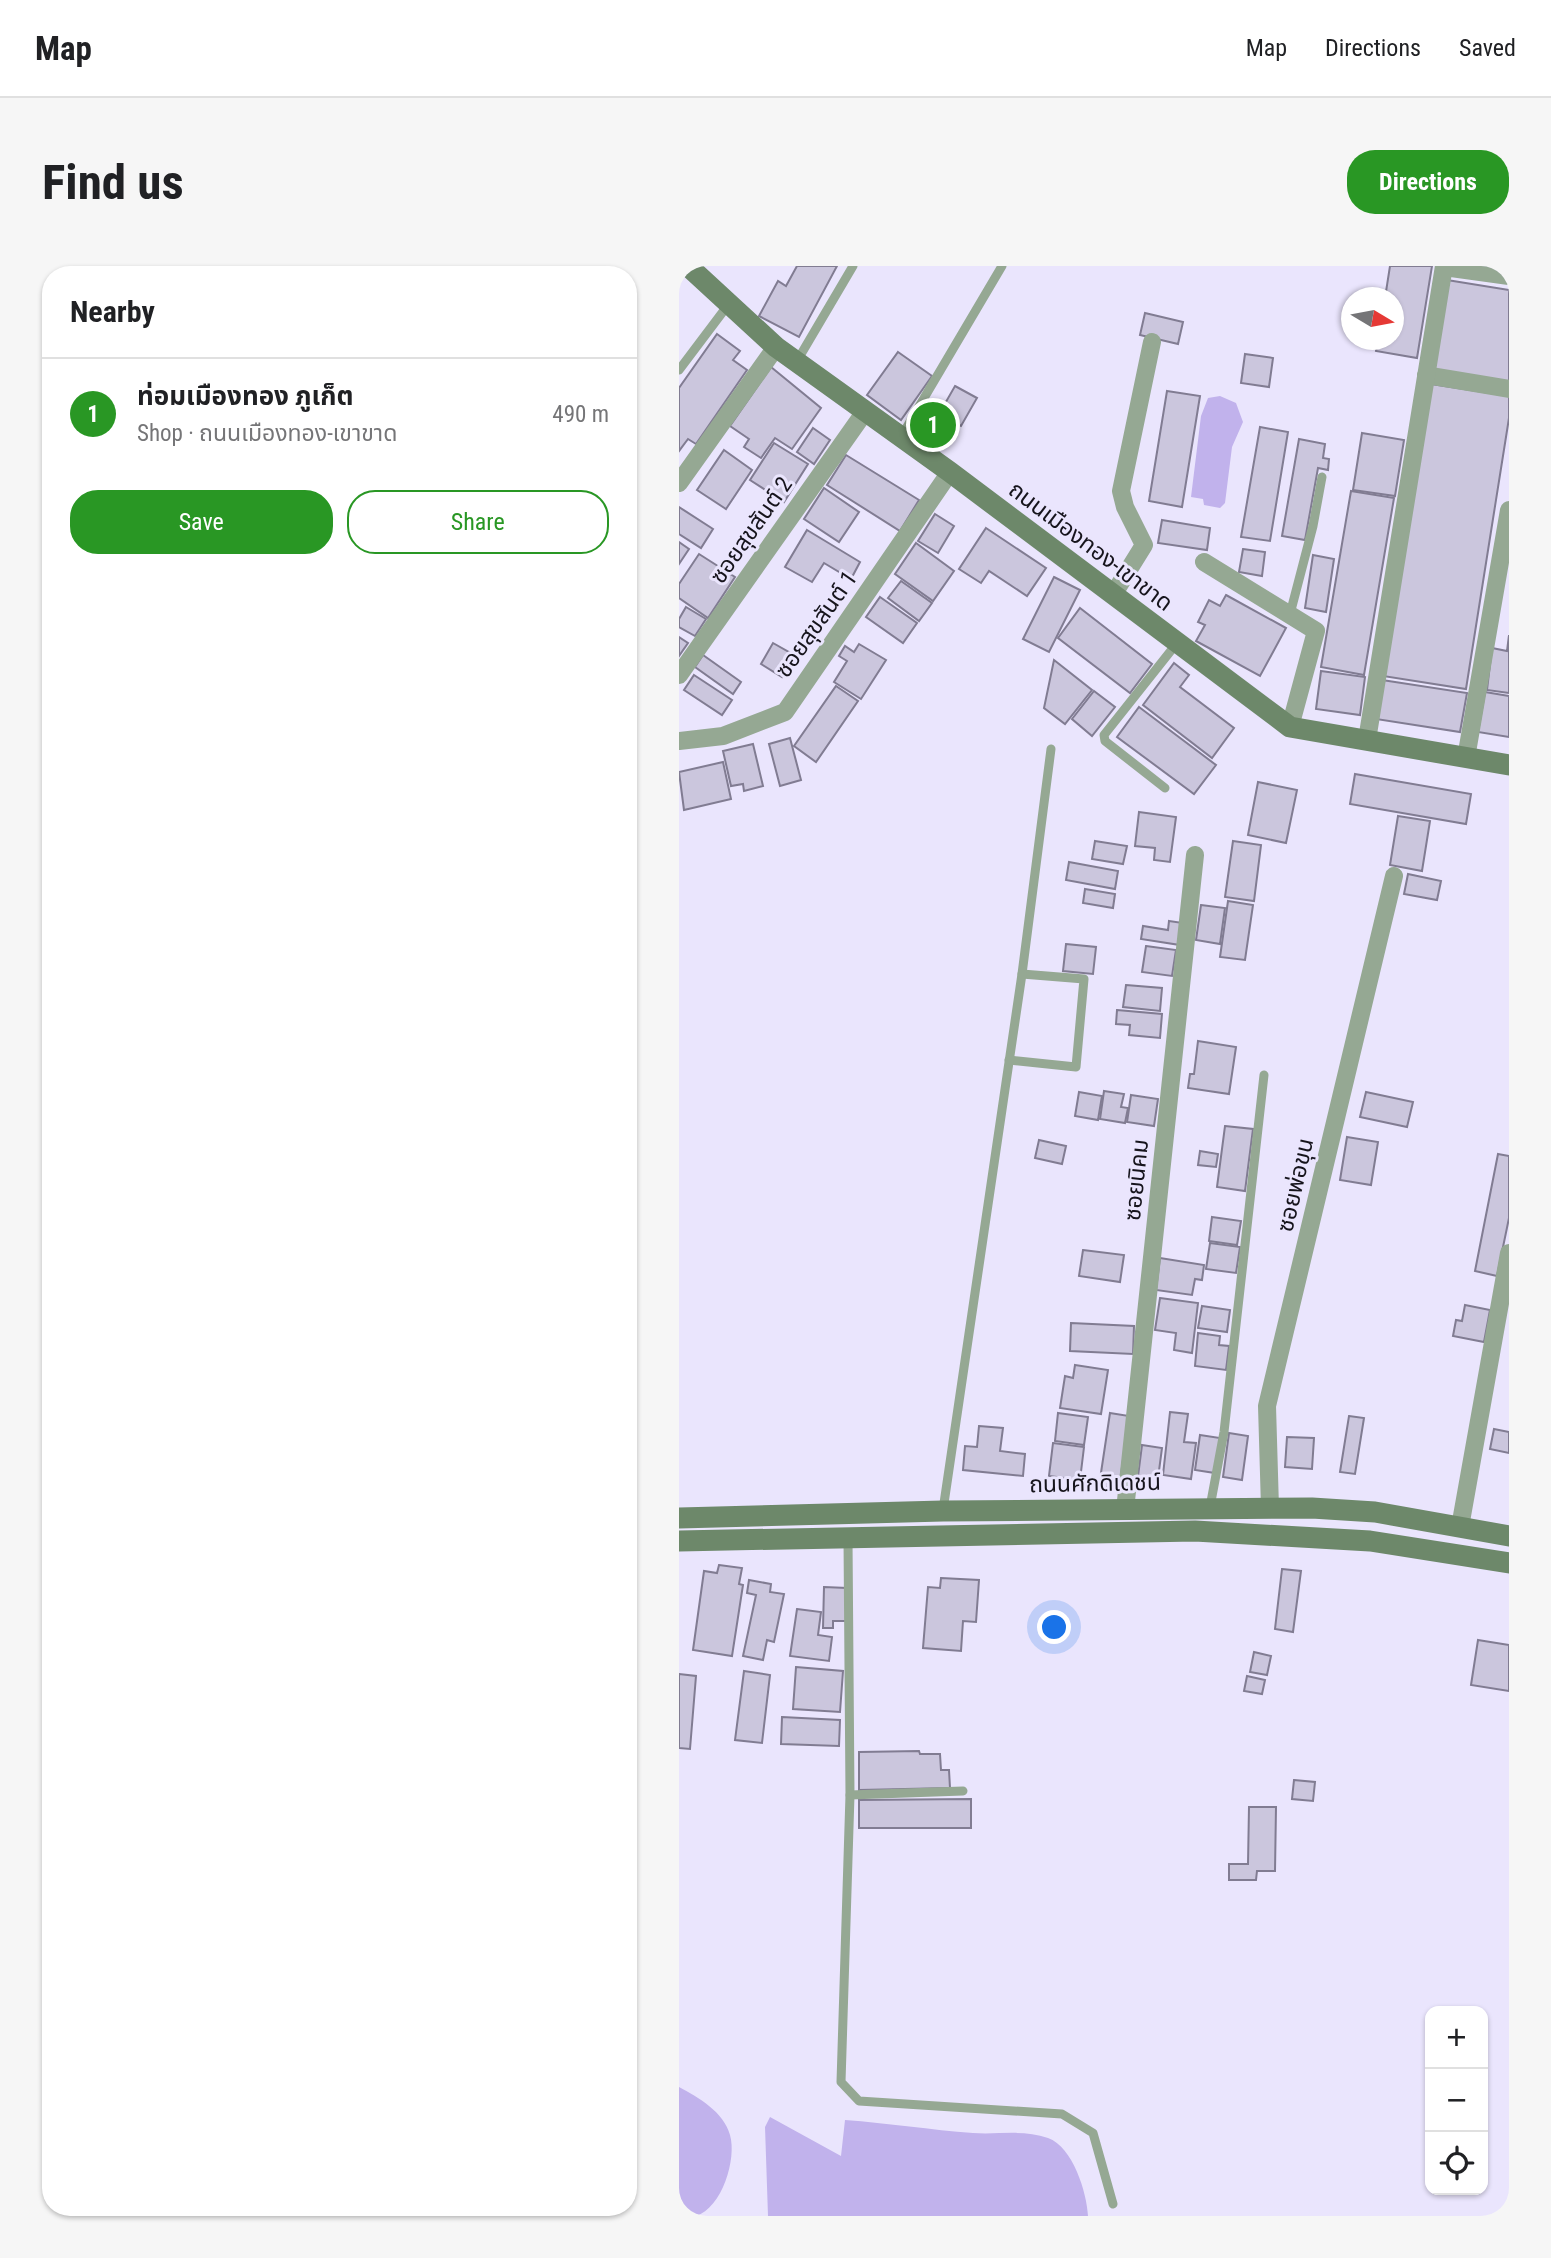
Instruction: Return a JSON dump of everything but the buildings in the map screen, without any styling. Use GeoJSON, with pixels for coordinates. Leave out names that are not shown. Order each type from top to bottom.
{"type":"FeatureCollection","features":[{"type":"Feature","properties":{"kind":"main road","name":"ถนนเมืองทอง-เขาขาด"},"geometry":{"type":"LineString","coordinates":[[688,266],[728,305],[796,362],[950,472],[1290,727],[1509,765]]}},
{"type":"Feature","properties":{"kind":"main road","name":"ถนนศักดิเดชน์"},"geometry":{"type":"LineString","coordinates":[[679,1518],[943,1511],[1270,1508],[1375,1512],[1509,1536]]}},
{"type":"Feature","properties":{"kind":"main road"},"geometry":{"type":"LineString","coordinates":[[679,1541],[1195,1531],[1370,1541],[1509,1563]]}},
{"type":"Feature","properties":{"kind":"street"},"geometry":{"type":"LineString","coordinates":[[1367,740],[1444,267],[1509,276]]}},
{"type":"Feature","properties":{"kind":"street"},"geometry":{"type":"LineString","coordinates":[[1113,595],[1144,545],[1125,507],[1121,491],[1152,342]]}},
{"type":"Feature","properties":{"kind":"street"},"geometry":{"type":"LineString","coordinates":[[679,484],[776,346]]}},
{"type":"Feature","properties":{"kind":"street"},"geometry":{"type":"LineString","coordinates":[[1426,375],[1509,389]]}},
{"type":"Feature","properties":{"kind":"street","name":"ซอยสุขสันต์ 2"},"geometry":{"type":"LineString","coordinates":[[679,675],[864,413]]}},
{"type":"Feature","properties":{"kind":"street","name":"ซอยสุขสันต์ 1"},"geometry":{"type":"LineString","coordinates":[[679,741],[723,736],[785,712],[950,472]]}},
{"type":"Feature","properties":{"kind":"street"},"geometry":{"type":"LineString","coordinates":[[1466,758],[1509,510]]}},
{"type":"Feature","properties":{"kind":"street"},"geometry":{"type":"LineString","coordinates":[[1204,562],[1316,631],[1290,727]]}},
{"type":"Feature","properties":{"kind":"street","name":"ซอยนิคม"},"geometry":{"type":"LineString","coordinates":[[1125,1510],[1195,855]]}},
{"type":"Feature","properties":{"kind":"street","name":"ซอยพ่อขุน"},"geometry":{"type":"LineString","coordinates":[[1270,1508],[1268,1406],[1394,876]]}},
{"type":"Feature","properties":{"kind":"street"},"geometry":{"type":"LineString","coordinates":[[1460,1527],[1509,1252]]}},
{"type":"Feature","properties":{"kind":"lane"},"geometry":{"type":"LineString","coordinates":[[796,362],[853,266]]}},
{"type":"Feature","properties":{"kind":"lane"},"geometry":{"type":"LineString","coordinates":[[901,439],[1003,266]]}},
{"type":"Feature","properties":{"kind":"lane"},"geometry":{"type":"LineString","coordinates":[[679,370],[728,305]]}},
{"type":"Feature","properties":{"kind":"lane"},"geometry":{"type":"LineString","coordinates":[[1290,614],[1313,526],[1322,477]]}},
{"type":"Feature","properties":{"kind":"lane"},"geometry":{"type":"LineString","coordinates":[[1165,788],[1105,741],[1104,735],[1177,643]]}},
{"type":"Feature","properties":{"kind":"lane"},"geometry":{"type":"LineString","coordinates":[[943,1511],[1022,974],[1051,750]]}},
{"type":"Feature","properties":{"kind":"lane"},"geometry":{"type":"LineString","coordinates":[[1009,1060],[1076,1067],[1084,979],[1022,974]]}},
{"type":"Feature","properties":{"kind":"lane"},"geometry":{"type":"LineString","coordinates":[[1209,1507],[1224,1432],[1264,1075]]}},
{"type":"Feature","properties":{"kind":"lane"},"geometry":{"type":"LineString","coordinates":[[848,1537],[850,1795],[841,2081],[859,2101],[1062,2113],[1093,2133],[1112,2204]]}},
{"type":"Feature","properties":{"kind":"lane"},"geometry":{"type":"LineString","coordinates":[[850,1795],[963,1791]]}},
{"type":"Feature","properties":{"kind":"shaded area"},"geometry":{"type":"Polygon","coordinates":[[[1220,396],[1236,403],[1243,422],[1232,447],[1225,503],[1220,508],[1204,505],[1203,499],[1191,497],[1201,416],[1208,398],[1220,396]]]}},
{"type":"Feature","properties":{"kind":"shaded area"},"geometry":{"type":"Polygon","coordinates":[[[679,2087],[716,2112],[727,2127],[732,2145],[729,2169],[720,2193],[705,2211],[696,2216],[679,2216],[679,2087]]]}},
{"type":"Feature","properties":{"kind":"shaded area"},"geometry":{"type":"Polygon","coordinates":[[[770,2117],[841,2156],[845,2120],[973,2133],[1039,2135],[1057,2143],[1065,2151],[1077,2172],[1085,2195],[1088,2216],[768,2216],[765,2127],[770,2117]]]}},
{"type":"Feature","properties":{"kind":"place","name":"ท่อมเมืองทอง ภูเก็ต"},"geometry":{"type":"Point","coordinates":[933,425]}}]}
